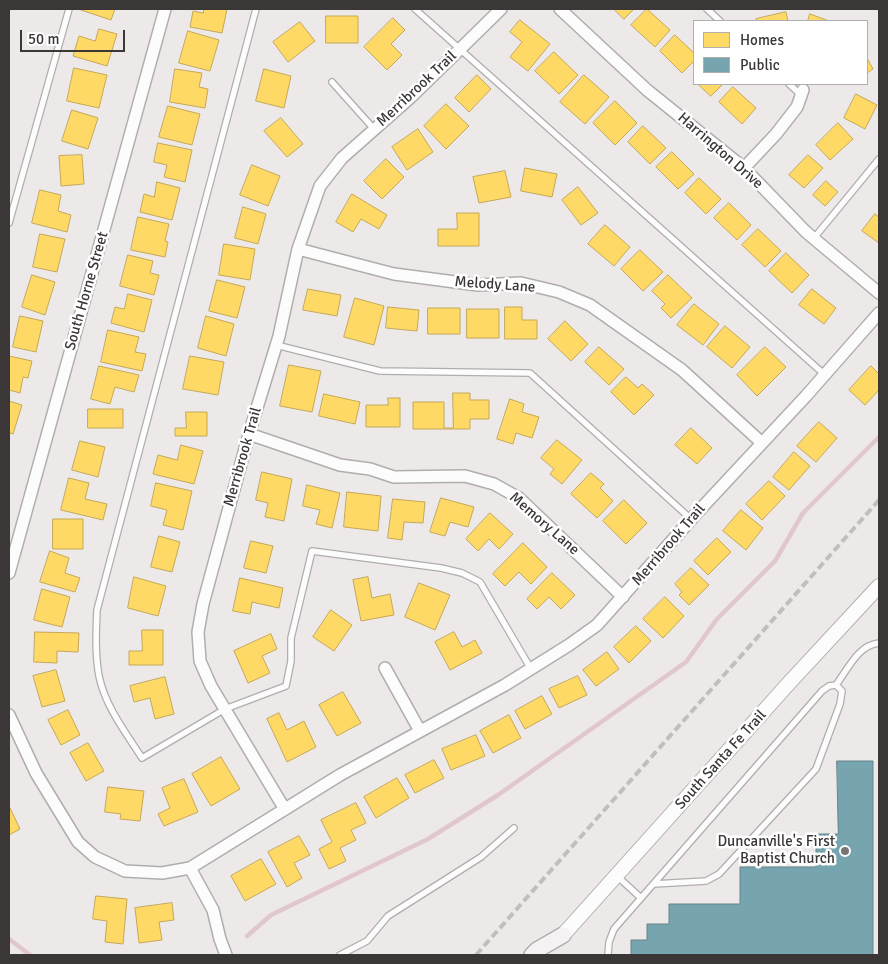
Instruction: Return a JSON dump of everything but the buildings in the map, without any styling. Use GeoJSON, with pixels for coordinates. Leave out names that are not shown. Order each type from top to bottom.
{"type":"FeatureCollection","features":[{"type":"Feature","properties":{"kind":"main road","name":"South Santa Fe Trail"},"geometry":{"type":"LineString","coordinates":[[532,955],[563,935]]}},
{"type":"Feature","properties":{"kind":"main road","name":"South Santa Fe Trail"},"geometry":{"type":"LineString","coordinates":[[553,955],[563,935]]}},
{"type":"Feature","properties":{"kind":"street","name":"South Horne Street"},"geometry":{"type":"LineString","coordinates":[[9,573],[10,556],[165,9]]}},
{"type":"Feature","properties":{"kind":"street","name":"Merribrook Trail"},"geometry":{"type":"LineString","coordinates":[[501,9],[411,97],[342,158],[320,186],[298,249],[276,345],[249,434],[203,604],[198,632],[200,661],[211,686],[284,808],[340,775],[505,685],[569,646],[597,625],[691,519],[825,375],[879,313]]}},
{"type":"Feature","properties":{"kind":"street","name":"Harrington Drive"},"geometry":{"type":"LineString","coordinates":[[560,9],[648,90],[744,168],[814,238],[879,293]]}},
{"type":"Feature","properties":{"kind":"street"},"geometry":{"type":"LineString","coordinates":[[744,168],[776,134],[797,107],[802,93]]}},
{"type":"Feature","properties":{"kind":"street","name":"Melody Lane"},"geometry":{"type":"LineString","coordinates":[[298,249],[394,274],[478,285],[521,283],[560,292],[590,306],[682,370],[762,443]]}},
{"type":"Feature","properties":{"kind":"street","name":"Memory Lane"},"geometry":{"type":"LineString","coordinates":[[249,434],[340,465],[370,469],[394,477],[465,476],[494,484],[519,498],[623,597]]}},
{"type":"Feature","properties":{"kind":"street","name":"South Santa Fe Trail"},"geometry":{"type":"LineString","coordinates":[[563,935],[789,683],[878,590]]}},
{"type":"Feature","properties":{"kind":"street"},"geometry":{"type":"LineString","coordinates":[[385,668],[420,731]]}},
{"type":"Feature","properties":{"kind":"street"},"geometry":{"type":"LineString","coordinates":[[9,715],[36,773],[78,842],[94,857],[125,871],[162,873],[190,868],[284,808]]}},
{"type":"Feature","properties":{"kind":"street"},"geometry":{"type":"LineString","coordinates":[[190,868],[214,910],[220,939],[226,955]]}},
{"type":"Feature","properties":{"kind":"lane"},"geometry":{"type":"LineString","coordinates":[[9,223],[69,9]]}},
{"type":"Feature","properties":{"kind":"lane"},"geometry":{"type":"LineString","coordinates":[[256,9],[97,610],[95,640],[99,677],[110,706],[142,758],[225,709],[286,686],[291,661],[291,638],[312,552],[441,568],[462,573],[480,582],[531,669]]}},
{"type":"Feature","properties":{"kind":"lane"},"geometry":{"type":"LineString","coordinates":[[415,9],[825,375]]}},
{"type":"Feature","properties":{"kind":"lane"},"geometry":{"type":"LineString","coordinates":[[706,9],[719,20]]}},
{"type":"Feature","properties":{"kind":"lane"},"geometry":{"type":"LineString","coordinates":[[332,82],[374,129]]}},
{"type":"Feature","properties":{"kind":"lane"},"geometry":{"type":"LineString","coordinates":[[790,85],[802,93]]}},
{"type":"Feature","properties":{"kind":"lane"},"geometry":{"type":"LineString","coordinates":[[814,238],[879,158]]}},
{"type":"Feature","properties":{"kind":"lane"},"geometry":{"type":"LineString","coordinates":[[276,345],[380,371],[530,373],[691,519]]}},
{"type":"Feature","properties":{"kind":"lane"},"geometry":{"type":"LineString","coordinates":[[608,955],[609,942],[614,929],[822,691],[829,686],[836,685],[862,648],[879,643]]}},
{"type":"Feature","properties":{"kind":"lane"},"geometry":{"type":"LineString","coordinates":[[654,884],[706,881],[720,874],[816,769],[840,704],[842,691],[836,685]]}},
{"type":"Feature","properties":{"kind":"lane"},"geometry":{"type":"LineString","coordinates":[[340,955],[367,941],[388,916],[481,857],[514,828]]}},
{"type":"Feature","properties":{"kind":"lane"},"geometry":{"type":"LineString","coordinates":[[617,876],[641,898]]}},
{"type":"Feature","properties":{"kind":"waterway"},"geometry":{"type":"LineString","coordinates":[[247,936],[271,915],[428,839],[498,795],[686,662],[717,619],[775,561],[803,513],[879,437]]}},
{"type":"Feature","properties":{"kind":"waterway"},"geometry":{"type":"LineString","coordinates":[[9,939],[30,955]]}},
{"type":"Feature","properties":{"kind":"railway"},"geometry":{"type":"LineString","coordinates":[[476,955],[879,500]]}},
{"type":"Feature","properties":{"kind":"place","name":"Duncanville's First Baptist Church"},"geometry":{"type":"Point","coordinates":[845,851]}}]}
